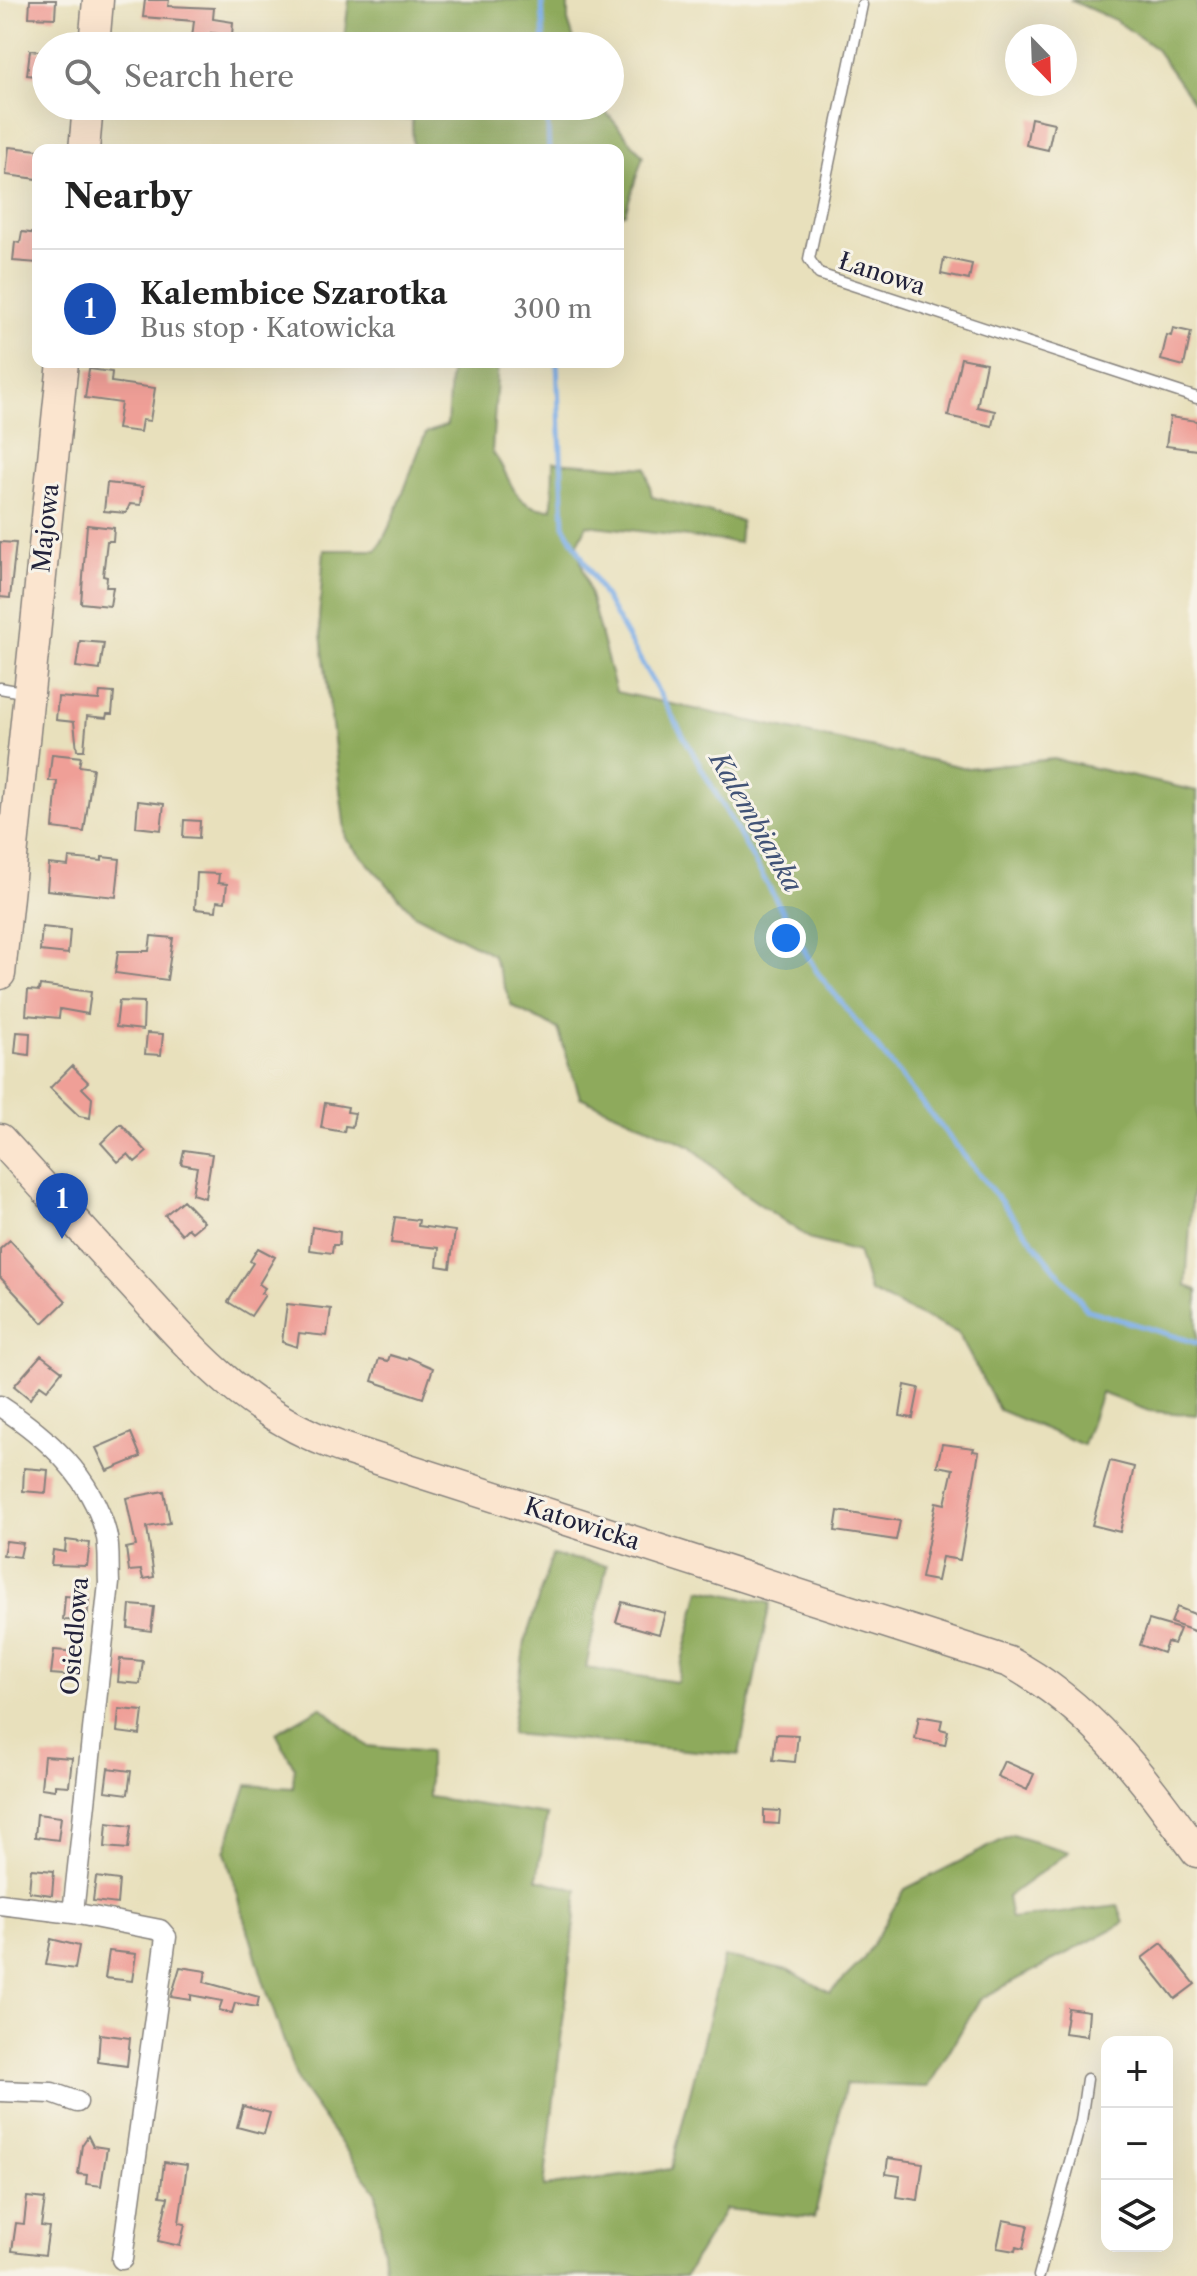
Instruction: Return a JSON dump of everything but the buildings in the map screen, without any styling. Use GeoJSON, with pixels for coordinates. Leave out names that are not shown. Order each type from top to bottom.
{"type":"FeatureCollection","features":[{"type":"Feature","properties":{"kind":"main road"},"geometry":{"type":"LineString","coordinates":[[95,32],[98,0]]}},
{"type":"Feature","properties":{"kind":"main road"},"geometry":{"type":"LineString","coordinates":[[85,144],[87,120]]}},
{"type":"Feature","properties":{"kind":"main road","name":"Majowa"},"geometry":{"type":"LineString","coordinates":[[0,974],[14,691],[62,368]]}},
{"type":"Feature","properties":{"kind":"main road","name":"Katowicka"},"geometry":{"type":"LineString","coordinates":[[0,1139],[192,1349],[227,1383],[270,1416],[340,1447],[1009,1662],[1058,1691],[1084,1713],[1123,1756],[1197,1852]]}},
{"type":"Feature","properties":{"kind":"street","name":"Osiedlowa"},"geometry":{"type":"LineString","coordinates":[[0,1406],[34,1429],[71,1465],[88,1491],[106,1534],[109,1583],[73,1913]]}},
{"type":"Feature","properties":{"kind":"street"},"geometry":{"type":"LineString","coordinates":[[0,1904],[73,1913],[160,1930],[166,1937],[122,2259]]}},
{"type":"Feature","properties":{"kind":"street"},"geometry":{"type":"LineString","coordinates":[[0,2091],[52,2093],[77,2102]]}},
{"type":"Feature","properties":{"kind":"lane","name":"Łanowa"},"geometry":{"type":"LineString","coordinates":[[862,5],[809,259],[811,267],[834,279],[1197,398]]}},
{"type":"Feature","properties":{"kind":"lane"},"geometry":{"type":"LineString","coordinates":[[1039,2276],[1081,2121],[1087,2079]]}},
{"type":"Feature","properties":{"kind":"green space"},"geometry":{"type":"Polygon","coordinates":[[[349,0],[568,0],[572,32],[345,32],[349,0]]]}},
{"type":"Feature","properties":{"kind":"green space"},"geometry":{"type":"Polygon","coordinates":[[[1070,0],[1197,0],[1197,107],[1155,48],[1115,20],[1070,0]]]}},
{"type":"Feature","properties":{"kind":"green space"},"geometry":{"type":"Polygon","coordinates":[[[412,120],[613,120],[643,156],[624,213],[624,144],[413,144],[412,120]]]}},
{"type":"Feature","properties":{"kind":"green space"},"geometry":{"type":"Polygon","coordinates":[[[451,368],[498,368],[492,452],[514,490],[528,504],[552,509],[553,462],[646,468],[652,497],[741,521],[739,543],[587,525],[577,546],[616,692],[967,768],[1054,759],[1197,791],[1197,1126],[1186,1286],[1197,1290],[1197,1415],[1149,1411],[1101,1393],[1083,1445],[999,1410],[958,1333],[870,1292],[858,1252],[812,1240],[736,1188],[691,1146],[580,1097],[558,1029],[512,1006],[492,954],[414,914],[346,839],[319,618],[324,550],[377,550],[398,507],[426,433],[447,425],[451,368]]]}},
{"type":"Feature","properties":{"kind":"green space"},"geometry":{"type":"Polygon","coordinates":[[[552,1555],[607,1565],[586,1668],[677,1682],[700,1589],[770,1603],[739,1755],[511,1734],[525,1642],[552,1555]]]}},
{"type":"Feature","properties":{"kind":"green space"},"geometry":{"type":"Polygon","coordinates":[[[321,1707],[367,1746],[429,1752],[429,1797],[547,1815],[537,1879],[578,1890],[544,2187],[671,2169],[724,1957],[789,1970],[830,1993],[863,1960],[905,1889],[1012,1835],[1069,1852],[1007,1897],[1011,1919],[1118,1906],[1124,1923],[980,1999],[928,2087],[846,2084],[814,2218],[725,2209],[685,2276],[386,2276],[376,2192],[298,2083],[225,1852],[247,1785],[293,1788],[294,1767],[276,1733],[321,1707]]]}},
{"type":"Feature","properties":{"kind":"waterway","name":"Kalembianka"},"geometry":{"type":"LineString","coordinates":[[542,0],[543,32]]}},
{"type":"Feature","properties":{"kind":"waterway","name":"Kalembianka"},"geometry":{"type":"LineString","coordinates":[[548,120],[549,144]]}},
{"type":"Feature","properties":{"kind":"waterway","name":"Kalembianka"},"geometry":{"type":"LineString","coordinates":[[557,368],[564,525],[817,972],[1088,1310],[1197,1343]]}},
{"type":"Feature","properties":{"kind":"place","name":"Kalembice Szarotka"},"geometry":{"type":"Point","coordinates":[62,1239]}}]}
